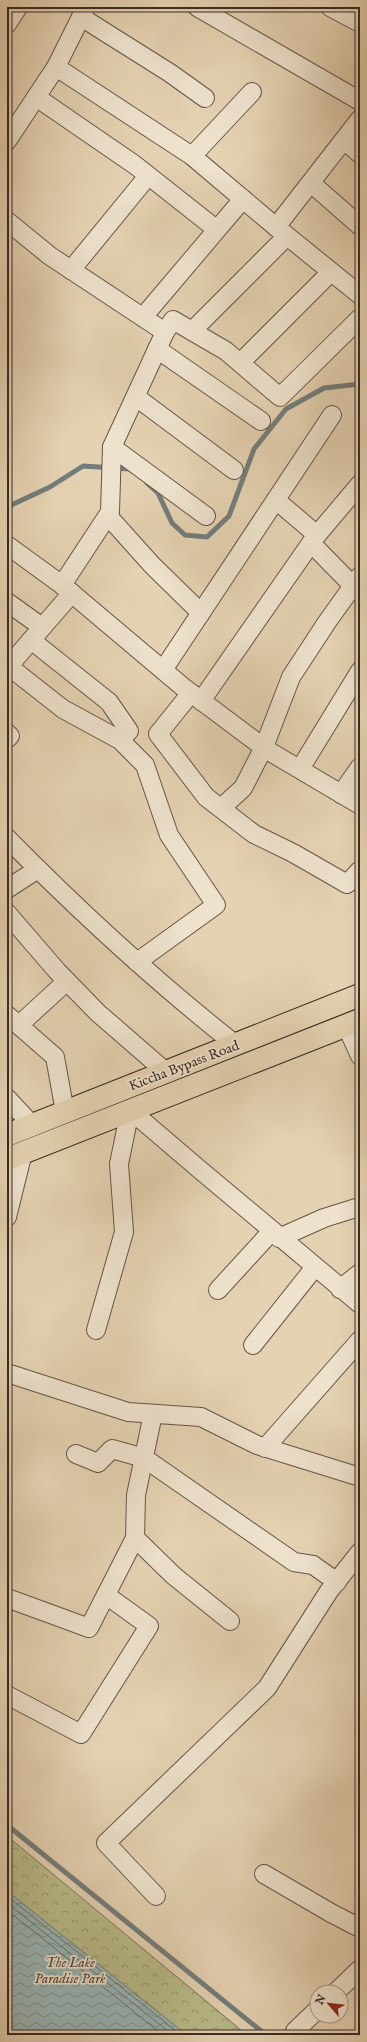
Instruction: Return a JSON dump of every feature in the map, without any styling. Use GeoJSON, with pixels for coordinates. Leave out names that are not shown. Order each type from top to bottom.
{"type":"FeatureCollection","features":[{"type":"Feature","properties":{"kind":"main road","name":"Kiccha Bypass Road"},"geometry":{"type":"LineString","coordinates":[[7,1136],[360,995]]}},
{"type":"Feature","properties":{"kind":"main road"},"geometry":{"type":"LineString","coordinates":[[15,1155],[353,1022]]}},
{"type":"Feature","properties":{"kind":"main road"},"geometry":{"type":"LineString","coordinates":[[236,1045],[242,1066]]}},
{"type":"Feature","properties":{"kind":"main road"},"geometry":{"type":"LineString","coordinates":[[123,1089],[130,1110]]}},
{"type":"Feature","properties":{"kind":"street"},"geometry":{"type":"LineString","coordinates":[[7,24],[18,7]]}},
{"type":"Feature","properties":{"kind":"street"},"geometry":{"type":"LineString","coordinates":[[197,7],[360,101]]}},
{"type":"Feature","properties":{"kind":"street"},"geometry":{"type":"LineString","coordinates":[[330,7],[360,23]]}},
{"type":"Feature","properties":{"kind":"street"},"geometry":{"type":"LineString","coordinates":[[7,141],[56,67],[83,12],[206,98]]}},
{"type":"Feature","properties":{"kind":"street"},"geometry":{"type":"LineString","coordinates":[[56,67],[192,156],[331,272],[358,291]]}},
{"type":"Feature","properties":{"kind":"street"},"geometry":{"type":"LineString","coordinates":[[192,156],[252,92]]}},
{"type":"Feature","properties":{"kind":"street"},"geometry":{"type":"LineString","coordinates":[[36,97],[148,176],[216,229]]}},
{"type":"Feature","properties":{"kind":"street"},"geometry":{"type":"LineString","coordinates":[[192,331],[282,232],[311,183],[360,119]]}},
{"type":"Feature","properties":{"kind":"street"},"geometry":{"type":"LineString","coordinates":[[344,140],[360,154]]}},
{"type":"Feature","properties":{"kind":"street"},"geometry":{"type":"LineString","coordinates":[[71,270],[148,176]]}},
{"type":"Feature","properties":{"kind":"street"},"geometry":{"type":"LineString","coordinates":[[311,183],[360,226]]}},
{"type":"Feature","properties":{"kind":"street"},"geometry":{"type":"LineString","coordinates":[[143,317],[216,229],[243,199]]}},
{"type":"Feature","properties":{"kind":"street"},"geometry":{"type":"LineString","coordinates":[[7,221],[71,270],[165,332]]}},
{"type":"Feature","properties":{"kind":"street"},"geometry":{"type":"LineString","coordinates":[[240,363],[331,272]]}},
{"type":"Feature","properties":{"kind":"street"},"geometry":{"type":"LineString","coordinates":[[137,962],[216,905],[169,835],[145,765],[120,740],[64,709],[8,666],[36,634],[67,589],[110,512],[112,452],[157,349],[165,332],[173,320],[226,351],[280,397],[360,318]]}},
{"type":"Feature","properties":{"kind":"street"},"geometry":{"type":"LineString","coordinates":[[157,349],[260,421]]}},
{"type":"Feature","properties":{"kind":"street"},"geometry":{"type":"LineString","coordinates":[[136,396],[234,470]]}},
{"type":"Feature","properties":{"kind":"street"},"geometry":{"type":"LineString","coordinates":[[163,670],[332,415]]}},
{"type":"Feature","properties":{"kind":"street"},"geometry":{"type":"LineString","coordinates":[[112,452],[206,516]]}},
{"type":"Feature","properties":{"kind":"street"},"geometry":{"type":"LineString","coordinates":[[360,484],[314,539],[196,697],[158,734],[206,797],[254,834],[293,853],[347,884],[360,870]]}},
{"type":"Feature","properties":{"kind":"street"},"geometry":{"type":"LineString","coordinates":[[221,808],[243,788],[264,748],[292,677],[357,585],[276,500]]}},
{"type":"Feature","properties":{"kind":"street"},"geometry":{"type":"LineString","coordinates":[[108,516],[152,565],[201,613]]}},
{"type":"Feature","properties":{"kind":"street"},"geometry":{"type":"LineString","coordinates":[[7,544],[67,589],[196,697],[264,748],[360,805]]}},
{"type":"Feature","properties":{"kind":"street"},"geometry":{"type":"LineString","coordinates":[[7,602],[36,634],[109,702],[129,731],[120,740]]}},
{"type":"Feature","properties":{"kind":"street"},"geometry":{"type":"LineString","coordinates":[[300,769],[360,671]]}},
{"type":"Feature","properties":{"kind":"street"},"geometry":{"type":"LineString","coordinates":[[7,733],[10,736],[7,739]]}},
{"type":"Feature","properties":{"kind":"street"},"geometry":{"type":"LineString","coordinates":[[341,794],[360,767]]}},
{"type":"Feature","properties":{"kind":"street"},"geometry":{"type":"LineString","coordinates":[[7,838],[178,1000],[236,1045]]}},
{"type":"Feature","properties":{"kind":"street"},"geometry":{"type":"LineString","coordinates":[[7,889],[38,869]]}},
{"type":"Feature","properties":{"kind":"street"},"geometry":{"type":"LineString","coordinates":[[7,913],[98,1013],[166,1072]]}},
{"type":"Feature","properties":{"kind":"street"},"geometry":{"type":"LineString","coordinates":[[66,1112],[55,1057],[13,1020],[68,981]]}},
{"type":"Feature","properties":{"kind":"street"},"geometry":{"type":"LineString","coordinates":[[353,1022],[360,1056]]}},
{"type":"Feature","properties":{"kind":"street"},"geometry":{"type":"LineString","coordinates":[[7,1098],[32,1125]]}},
{"type":"Feature","properties":{"kind":"street"},"geometry":{"type":"LineString","coordinates":[[96,1330],[124,1232],[119,1164],[130,1110],[340,1289],[360,1304]]}},
{"type":"Feature","properties":{"kind":"street"},"geometry":{"type":"LineString","coordinates":[[7,1217],[15,1155]]}},
{"type":"Feature","properties":{"kind":"street"},"geometry":{"type":"LineString","coordinates":[[218,1290],[276,1234],[359,1207]]}},
{"type":"Feature","properties":{"kind":"street"},"geometry":{"type":"LineString","coordinates":[[253,1345],[315,1267]]}},
{"type":"Feature","properties":{"kind":"street"},"geometry":{"type":"LineString","coordinates":[[340,1289],[360,1273]]}},
{"type":"Feature","properties":{"kind":"street"},"geometry":{"type":"LineString","coordinates":[[265,1448],[360,1340]]}},
{"type":"Feature","properties":{"kind":"street"},"geometry":{"type":"LineString","coordinates":[[7,1373],[128,1412],[201,1417],[265,1448],[360,1477]]}},
{"type":"Feature","properties":{"kind":"street"},"geometry":{"type":"LineString","coordinates":[[7,1598],[89,1628],[135,1538],[136,1495],[153,1414]]}},
{"type":"Feature","properties":{"kind":"street"},"geometry":{"type":"LineString","coordinates":[[76,1454],[98,1463],[112,1449],[144,1458],[294,1562],[313,1565],[337,1582]]}},
{"type":"Feature","properties":{"kind":"street"},"geometry":{"type":"LineString","coordinates":[[135,1538],[174,1576],[230,1621]]}},
{"type":"Feature","properties":{"kind":"street"},"geometry":{"type":"LineString","coordinates":[[156,1896],[106,1843],[268,1688],[337,1582],[360,1552]]}},
{"type":"Feature","properties":{"kind":"street"},"geometry":{"type":"LineString","coordinates":[[7,1695],[81,1734],[149,1626],[106,1595]]}},
{"type":"Feature","properties":{"kind":"street"},"geometry":{"type":"LineString","coordinates":[[264,1874],[360,1928]]}},
{"type":"Feature","properties":{"kind":"street"},"geometry":{"type":"LineString","coordinates":[[345,1984],[360,1970]]}},
{"type":"Feature","properties":{"kind":"street"},"geometry":{"type":"LineString","coordinates":[[295,2031],[309,2018]]}},
{"type":"Feature","properties":{"kind":"green space","name":"The Lake Paradise Park"},"geometry":{"type":"Polygon","coordinates":[[[7,1836],[247,2035],[7,2035],[7,1836]]]}},
{"type":"Feature","properties":{"kind":"water"},"geometry":{"type":"Polygon","coordinates":[[[7,1891],[187,2035],[7,2035],[7,1891]]]}},
{"type":"Feature","properties":{"kind":"waterway"},"geometry":{"type":"LineString","coordinates":[[147,483],[158,493],[172,523],[185,535],[207,537],[229,516],[254,449],[286,409],[324,388],[360,384]]}},
{"type":"Feature","properties":{"kind":"waterway"},"geometry":{"type":"LineString","coordinates":[[7,507],[50,487],[83,466],[130,469]]}},
{"type":"Feature","properties":{"kind":"waterway"},"geometry":{"type":"LineString","coordinates":[[7,1825],[266,2035]]}}]}
